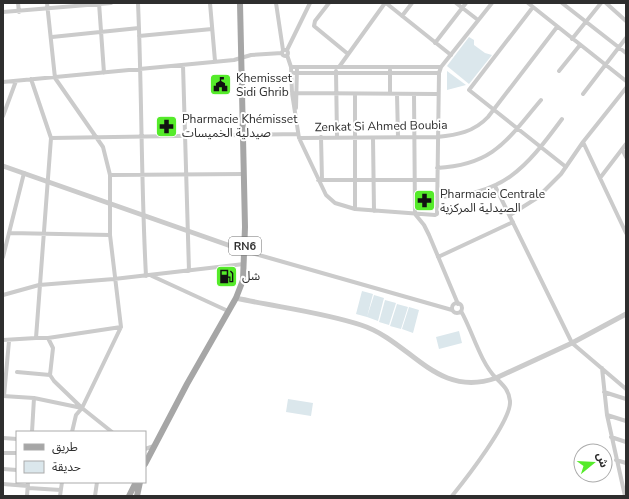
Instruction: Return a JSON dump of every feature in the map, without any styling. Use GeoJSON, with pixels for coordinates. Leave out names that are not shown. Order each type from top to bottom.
{"type":"FeatureCollection","features":[{"type":"Feature","properties":{"kind":"main road","name":"RN6"},"geometry":{"type":"LineString","coordinates":[[146,462],[236,298],[242,280],[245,251],[240,3]]}},
{"type":"Feature","properties":{"kind":"main road"},"geometry":{"type":"LineString","coordinates":[[129,496],[136,483]]}},
{"type":"Feature","properties":{"kind":"main road"},"geometry":{"type":"LineString","coordinates":[[137,496],[140,483]]}},
{"type":"Feature","properties":{"kind":"street"},"geometry":{"type":"LineString","coordinates":[[18,3],[19,12]]}},
{"type":"Feature","properties":{"kind":"street"},"geometry":{"type":"LineString","coordinates":[[47,3],[52,37],[55,78],[103,147],[110,175],[110,236],[121,327],[82,408],[76,416],[72,431]]}},
{"type":"Feature","properties":{"kind":"street"},"geometry":{"type":"LineString","coordinates":[[3,12],[19,12],[111,3]]}},
{"type":"Feature","properties":{"kind":"street"},"geometry":{"type":"LineString","coordinates":[[138,3],[143,175],[142,215],[146,276]]}},
{"type":"Feature","properties":{"kind":"street"},"geometry":{"type":"LineString","coordinates":[[210,3],[215,61]]}},
{"type":"Feature","properties":{"kind":"street"},"geometry":{"type":"LineString","coordinates":[[276,3],[284,51],[283,55],[288,55],[291,67],[292,93],[298,136],[330,199],[341,206],[355,209],[436,215],[438,73],[451,54],[492,3]]}},
{"type":"Feature","properties":{"kind":"street"},"geometry":{"type":"LineString","coordinates":[[284,51],[310,3]]}},
{"type":"Feature","properties":{"kind":"street"},"geometry":{"type":"LineString","coordinates":[[329,3],[315,21],[314,26],[348,54]]}},
{"type":"Feature","properties":{"kind":"street"},"geometry":{"type":"LineString","coordinates":[[337,136],[336,73],[338,67],[385,3],[451,54]]}},
{"type":"Feature","properties":{"kind":"street"},"geometry":{"type":"LineString","coordinates":[[402,16],[412,3]]}},
{"type":"Feature","properties":{"kind":"street"},"geometry":{"type":"LineString","coordinates":[[456,3],[478,20]]}},
{"type":"Feature","properties":{"kind":"street"},"geometry":{"type":"LineString","coordinates":[[435,43],[466,3]]}},
{"type":"Feature","properties":{"kind":"street"},"geometry":{"type":"LineString","coordinates":[[528,3],[626,81]]}},
{"type":"Feature","properties":{"kind":"street"},"geometry":{"type":"LineString","coordinates":[[562,3],[626,53]]}},
{"type":"Feature","properties":{"kind":"street"},"geometry":{"type":"LineString","coordinates":[[572,38],[601,3]]}},
{"type":"Feature","properties":{"kind":"street"},"geometry":{"type":"LineString","coordinates":[[606,3],[626,21]]}},
{"type":"Feature","properties":{"kind":"street"},"geometry":{"type":"LineString","coordinates":[[99,4],[104,73]]}},
{"type":"Feature","properties":{"kind":"street"},"geometry":{"type":"LineString","coordinates":[[533,7],[469,88],[470,91],[518,127],[566,167]]}},
{"type":"Feature","properties":{"kind":"street","name":"Zenkat Si Ahmed Boubia"},"geometry":{"type":"LineString","coordinates":[[51,138],[243,134],[373,138],[453,136],[480,125],[557,27]]}},
{"type":"Feature","properties":{"kind":"street"},"geometry":{"type":"LineString","coordinates":[[52,37],[139,28]]}},
{"type":"Feature","properties":{"kind":"street"},"geometry":{"type":"LineString","coordinates":[[139,36],[212,29]]}},
{"type":"Feature","properties":{"kind":"street"},"geometry":{"type":"LineString","coordinates":[[583,94],[626,38]]}},
{"type":"Feature","properties":{"kind":"street"},"geometry":{"type":"LineString","coordinates":[[559,71],[580,45]]}},
{"type":"Feature","properties":{"kind":"street"},"geometry":{"type":"LineString","coordinates":[[3,82],[183,65],[284,51]]}},
{"type":"Feature","properties":{"kind":"street"},"geometry":{"type":"LineString","coordinates":[[183,65],[189,271]]}},
{"type":"Feature","properties":{"kind":"street"},"geometry":{"type":"LineString","coordinates":[[291,67],[441,67]]}},
{"type":"Feature","properties":{"kind":"street"},"geometry":{"type":"LineString","coordinates":[[296,114],[297,67]]}},
{"type":"Feature","properties":{"kind":"street"},"geometry":{"type":"LineString","coordinates":[[390,67],[390,94]]}},
{"type":"Feature","properties":{"kind":"street"},"geometry":{"type":"LineString","coordinates":[[291,73],[438,73]]}},
{"type":"Feature","properties":{"kind":"street"},"geometry":{"type":"LineString","coordinates":[[31,79],[51,138],[36,338]]}},
{"type":"Feature","properties":{"kind":"street"},"geometry":{"type":"LineString","coordinates":[[3,116],[16,81]]}},
{"type":"Feature","properties":{"kind":"street"},"geometry":{"type":"LineString","coordinates":[[510,215],[543,193],[566,167],[583,142],[625,93],[626,88]]}},
{"type":"Feature","properties":{"kind":"street"},"geometry":{"type":"LineString","coordinates":[[292,93],[437,94]]}},
{"type":"Feature","properties":{"kind":"street"},"geometry":{"type":"LineString","coordinates":[[355,94],[355,209]]}},
{"type":"Feature","properties":{"kind":"street"},"geometry":{"type":"LineString","coordinates":[[398,94],[398,137]]}},
{"type":"Feature","properties":{"kind":"street"},"geometry":{"type":"LineString","coordinates":[[414,94],[415,214],[424,225],[485,362],[496,378],[509,392],[511,403],[502,424],[479,462],[452,496]]}},
{"type":"Feature","properties":{"kind":"street"},"geometry":{"type":"LineString","coordinates":[[437,168],[472,163],[495,151],[509,138],[541,100]]}},
{"type":"Feature","properties":{"kind":"street"},"geometry":{"type":"LineString","coordinates":[[437,196],[457,196],[477,193],[496,186],[516,173],[542,146],[562,119]]}},
{"type":"Feature","properties":{"kind":"street"},"geometry":{"type":"LineString","coordinates":[[320,180],[321,137]]}},
{"type":"Feature","properties":{"kind":"street"},"geometry":{"type":"LineString","coordinates":[[373,138],[372,180],[374,211]]}},
{"type":"Feature","properties":{"kind":"street"},"geometry":{"type":"LineString","coordinates":[[583,142],[626,233]]}},
{"type":"Feature","properties":{"kind":"street"},"geometry":{"type":"LineString","coordinates":[[600,178],[626,144]]}},
{"type":"Feature","properties":{"kind":"street"},"geometry":{"type":"LineString","coordinates":[[622,149],[626,157]]}},
{"type":"Feature","properties":{"kind":"street"},"geometry":{"type":"LineString","coordinates":[[3,166],[245,251],[452,310],[456,313],[461,310]]}},
{"type":"Feature","properties":{"kind":"street"},"geometry":{"type":"LineString","coordinates":[[3,257],[24,173]]}},
{"type":"Feature","properties":{"kind":"street"},"geometry":{"type":"LineString","coordinates":[[110,175],[244,174]]}},
{"type":"Feature","properties":{"kind":"street"},"geometry":{"type":"LineString","coordinates":[[320,180],[437,180]]}},
{"type":"Feature","properties":{"kind":"street"},"geometry":{"type":"LineString","coordinates":[[496,186],[572,343],[626,389]]}},
{"type":"Feature","properties":{"kind":"street"},"geometry":{"type":"LineString","coordinates":[[438,257],[513,222]]}},
{"type":"Feature","properties":{"kind":"street"},"geometry":{"type":"LineString","coordinates":[[9,233],[110,236]]}},
{"type":"Feature","properties":{"kind":"street"},"geometry":{"type":"LineString","coordinates":[[3,295],[39,285],[146,276],[244,264]]}},
{"type":"Feature","properties":{"kind":"street"},"geometry":{"type":"LineString","coordinates":[[151,275],[228,311]]}},
{"type":"Feature","properties":{"kind":"street"},"geometry":{"type":"LineString","coordinates":[[236,298],[362,325],[387,338],[446,379],[467,384],[486,382],[496,378],[572,343],[626,314]]}},
{"type":"Feature","properties":{"kind":"street"},"geometry":{"type":"LineString","coordinates":[[452,310],[453,305],[458,304]]}},
{"type":"Feature","properties":{"kind":"street"},"geometry":{"type":"LineString","coordinates":[[3,340],[9,341],[48,338],[121,327]]}},
{"type":"Feature","properties":{"kind":"street"},"geometry":{"type":"LineString","coordinates":[[48,338],[53,350],[50,374],[54,381],[106,430]]}},
{"type":"Feature","properties":{"kind":"street"},"geometry":{"type":"LineString","coordinates":[[9,341],[3,396],[34,398],[82,408]]}},
{"type":"Feature","properties":{"kind":"street"},"geometry":{"type":"LineString","coordinates":[[602,368],[607,415],[616,460],[624,483],[625,496]]}},
{"type":"Feature","properties":{"kind":"street"},"geometry":{"type":"LineString","coordinates":[[17,372],[50,374]]}},
{"type":"Feature","properties":{"kind":"street"},"geometry":{"type":"LineString","coordinates":[[604,392],[626,399]]}},
{"type":"Feature","properties":{"kind":"street"},"geometry":{"type":"LineString","coordinates":[[32,431],[34,398]]}},
{"type":"Feature","properties":{"kind":"street"},"geometry":{"type":"LineString","coordinates":[[607,415],[626,421]]}},
{"type":"Feature","properties":{"kind":"street"},"geometry":{"type":"LineString","coordinates":[[612,437],[626,442]]}},
{"type":"Feature","properties":{"kind":"street"},"geometry":{"type":"LineString","coordinates":[[3,438],[16,439]]}},
{"type":"Feature","properties":{"kind":"street"},"geometry":{"type":"LineString","coordinates":[[146,449],[155,446]]}},
{"type":"Feature","properties":{"kind":"street"},"geometry":{"type":"LineString","coordinates":[[3,453],[16,454]]}},
{"type":"Feature","properties":{"kind":"street"},"geometry":{"type":"LineString","coordinates":[[616,460],[626,463]]}},
{"type":"Feature","properties":{"kind":"street"},"geometry":{"type":"LineString","coordinates":[[3,469],[16,470]]}},
{"type":"Feature","properties":{"kind":"street"},"geometry":{"type":"LineString","coordinates":[[60,496],[62,483]]}},
{"type":"Feature","properties":{"kind":"street"},"geometry":{"type":"LineString","coordinates":[[95,496],[97,483]]}},
{"type":"Feature","properties":{"kind":"street"},"geometry":{"type":"LineString","coordinates":[[3,484],[28,485],[61,490]]}},
{"type":"Feature","properties":{"kind":"street"},"geometry":{"type":"LineString","coordinates":[[27,496],[28,485]]}},
{"type":"Feature","properties":{"kind":"green space"},"geometry":{"type":"Polygon","coordinates":[[[469,37],[474,40],[474,45],[485,53],[492,55],[469,84],[447,66],[469,37]]]}},
{"type":"Feature","properties":{"kind":"green space"},"geometry":{"type":"Polygon","coordinates":[[[447,71],[466,85],[447,90],[447,71]]]}},
{"type":"Feature","properties":{"kind":"green space"},"geometry":{"type":"Polygon","coordinates":[[[362,291],[373,294],[367,317],[356,314],[362,291]]]}},
{"type":"Feature","properties":{"kind":"green space"},"geometry":{"type":"Polygon","coordinates":[[[374,295],[384,298],[378,321],[367,317],[374,295]]]}},
{"type":"Feature","properties":{"kind":"green space"},"geometry":{"type":"Polygon","coordinates":[[[385,300],[396,303],[389,325],[379,322],[385,300]]]}},
{"type":"Feature","properties":{"kind":"green space"},"geometry":{"type":"Polygon","coordinates":[[[397,304],[408,307],[401,329],[390,326],[397,304]]]}},
{"type":"Feature","properties":{"kind":"green space"},"geometry":{"type":"Polygon","coordinates":[[[409,307],[419,310],[413,333],[402,329],[409,307]]]}},
{"type":"Feature","properties":{"kind":"green space"},"geometry":{"type":"Polygon","coordinates":[[[459,331],[462,343],[439,349],[436,337],[459,331]]]}},
{"type":"Feature","properties":{"kind":"green space"},"geometry":{"type":"Polygon","coordinates":[[[288,399],[313,403],[311,416],[286,412],[288,399]]]}},
{"type":"Feature","properties":{"kind":"place","name":"Khemisset Sidi Ghrib"},"geometry":{"type":"Point","coordinates":[221,85]}},
{"type":"Feature","properties":{"kind":"place","name":"Pharmacie Khémisset صيدلية الخميسات"},"geometry":{"type":"Point","coordinates":[166,126]}},
{"type":"Feature","properties":{"kind":"place","name":"Pharmacie Centrale الصيدلية المركزية"},"geometry":{"type":"Point","coordinates":[425,201]}},
{"type":"Feature","properties":{"kind":"place","name":"شل"},"geometry":{"type":"Point","coordinates":[227,276]}}]}
